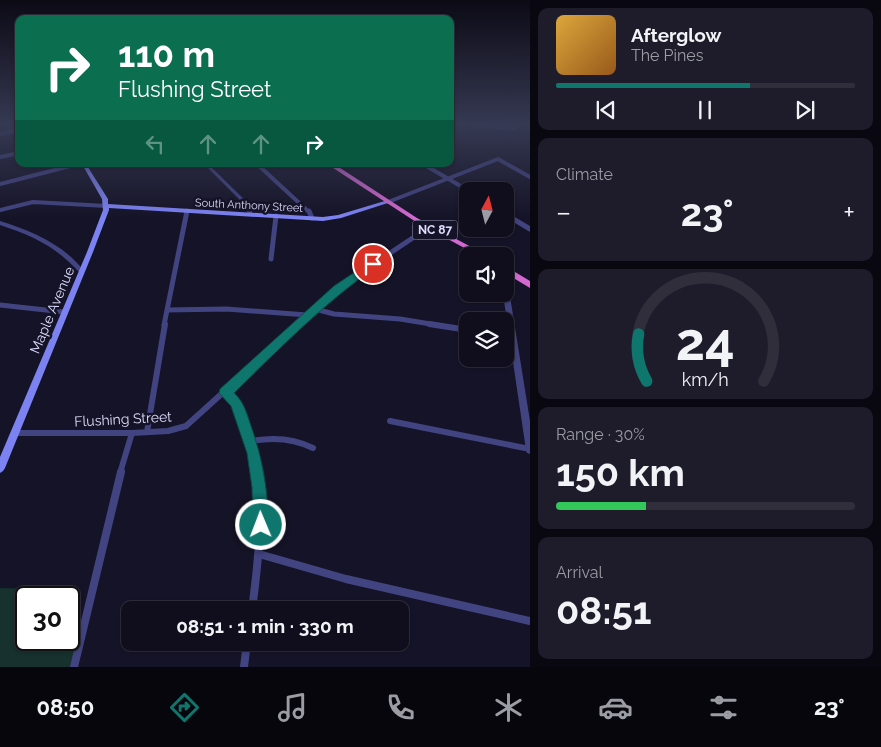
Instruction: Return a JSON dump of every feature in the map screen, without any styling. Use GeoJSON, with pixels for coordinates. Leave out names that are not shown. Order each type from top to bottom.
{"type":"FeatureCollection","features":[{"type":"Feature","properties":{"kind":"highway","name":"NC 87"},"geometry":{"type":"LineString","coordinates":[[335,167],[429,227],[467,247]]}},
{"type":"Feature","properties":{"kind":"highway"},"geometry":{"type":"LineString","coordinates":[[514,275],[530,285]]}},
{"type":"Feature","properties":{"kind":"main road"},"geometry":{"type":"LineString","coordinates":[[86,167],[105,199],[107,206]]}},
{"type":"Feature","properties":{"kind":"main road","name":"South Anthony Street"},"geometry":{"type":"LineString","coordinates":[[107,206],[312,218],[339,217],[388,202]]}},
{"type":"Feature","properties":{"kind":"main road","name":"Maple Avenue"},"geometry":{"type":"LineString","coordinates":[[0,468],[102,224],[107,206]]}},
{"type":"Feature","properties":{"kind":"street"},"geometry":{"type":"LineString","coordinates":[[388,202],[498,159],[530,176]]}},
{"type":"Feature","properties":{"kind":"street"},"geometry":{"type":"LineString","coordinates":[[0,184],[66,167]]}},
{"type":"Feature","properties":{"kind":"street"},"geometry":{"type":"LineString","coordinates":[[209,167],[248,206],[250,214]]}},
{"type":"Feature","properties":{"kind":"street"},"geometry":{"type":"LineString","coordinates":[[260,167],[308,209],[312,218]]}},
{"type":"Feature","properties":{"kind":"street"},"geometry":{"type":"LineString","coordinates":[[428,167],[459,185]]}},
{"type":"Feature","properties":{"kind":"street"},"geometry":{"type":"LineString","coordinates":[[0,210],[33,202],[107,206]]}},
{"type":"Feature","properties":{"kind":"street"},"geometry":{"type":"LineString","coordinates":[[147,432],[167,310],[187,211]]}},
{"type":"Feature","properties":{"kind":"street"},"geometry":{"type":"LineString","coordinates":[[271,259],[276,216]]}},
{"type":"Feature","properties":{"kind":"street"},"geometry":{"type":"LineString","coordinates":[[514,219],[530,229]]}},
{"type":"Feature","properties":{"kind":"street"},"geometry":{"type":"LineString","coordinates":[[0,223],[47,240],[81,271]]}},
{"type":"Feature","properties":{"kind":"street","name":"Flushing Street"},"geometry":{"type":"LineString","coordinates":[[15,433],[132,434],[168,431],[186,426],[225,393],[338,288],[429,227]]}},
{"type":"Feature","properties":{"kind":"street"},"geometry":{"type":"LineString","coordinates":[[0,305],[64,312]]}},
{"type":"Feature","properties":{"kind":"street"},"geometry":{"type":"LineString","coordinates":[[167,310],[233,309],[307,315]]}},
{"type":"Feature","properties":{"kind":"street"},"geometry":{"type":"LineString","coordinates":[[315,310],[334,314],[400,319],[459,329]]}},
{"type":"Feature","properties":{"kind":"street"},"geometry":{"type":"LineString","coordinates":[[390,421],[530,449],[514,367]]}},
{"type":"Feature","properties":{"kind":"street"},"geometry":{"type":"LineString","coordinates":[[225,393],[236,403],[250,442],[260,487],[259,554],[253,601]]}},
{"type":"Feature","properties":{"kind":"street"},"geometry":{"type":"LineString","coordinates":[[74,667],[115,491],[132,434]]}},
{"type":"Feature","properties":{"kind":"street"},"geometry":{"type":"LineString","coordinates":[[250,442],[268,438],[300,441],[313,448]]}},
{"type":"Feature","properties":{"kind":"street"},"geometry":{"type":"LineString","coordinates":[[259,554],[346,579],[530,621]]}},
{"type":"Feature","properties":{"kind":"street"},"geometry":{"type":"LineString","coordinates":[[244,667],[247,651]]}},
{"type":"Feature","properties":{"kind":"green space"},"geometry":{"type":"Polygon","coordinates":[[[0,588],[15,588],[15,651],[75,651],[70,667],[0,667],[0,588]]]}},
{"type":"Feature","properties":{"kind":"route"},"geometry":{"type":"LineString","coordinates":[[261,525],[260,487],[254,453],[236,403],[225,393],[307,315],[338,288],[373,264]]}}]}
